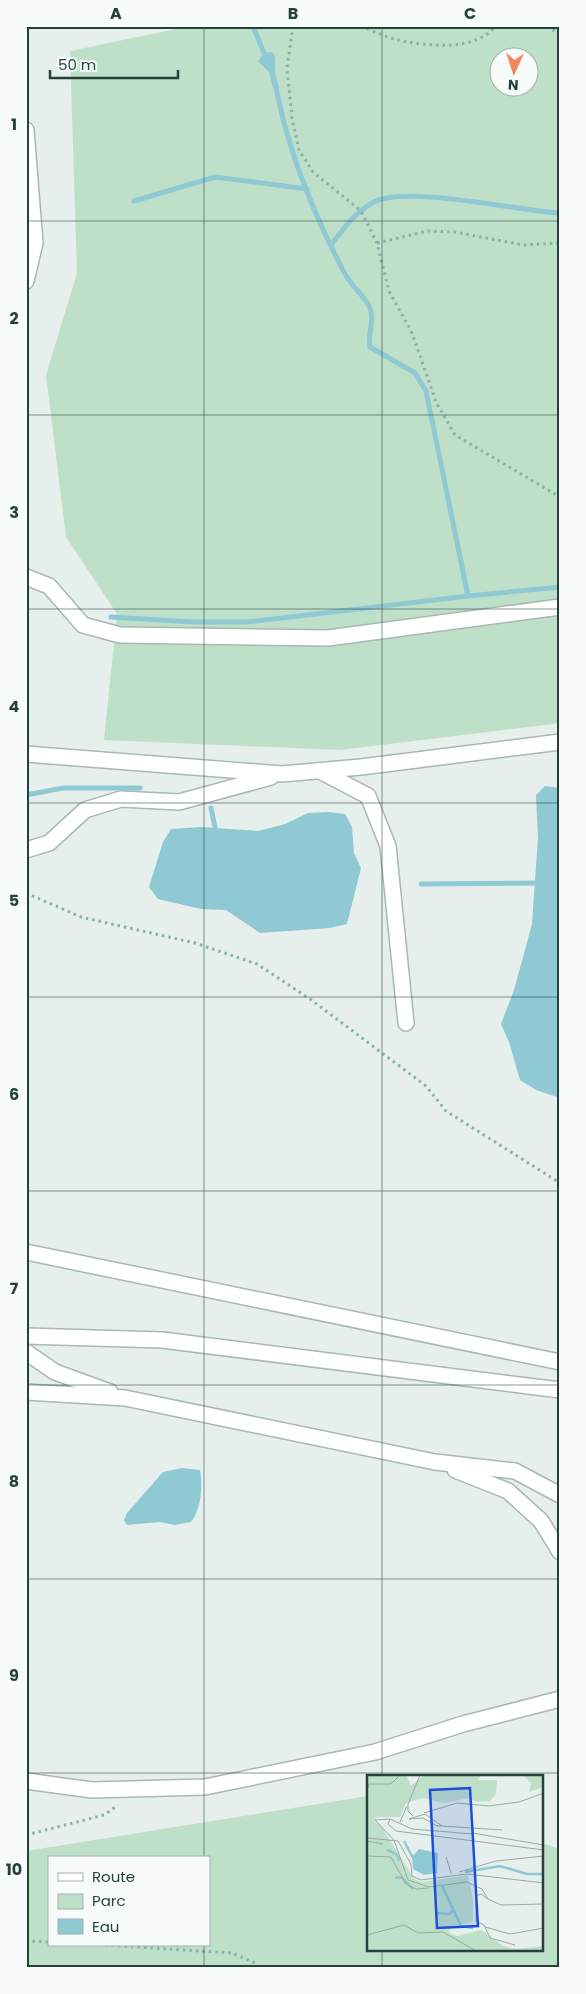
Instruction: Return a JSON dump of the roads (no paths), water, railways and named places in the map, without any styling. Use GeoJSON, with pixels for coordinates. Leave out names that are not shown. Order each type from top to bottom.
{"type":"FeatureCollection","features":[{"type":"Feature","properties":{"kind":"lane"},"geometry":{"type":"LineString","coordinates":[[26,130],[35,243],[26,281]]}},
{"type":"Feature","properties":{"kind":"lane"},"geometry":{"type":"LineString","coordinates":[[26,577],[49,586],[83,625],[120,635],[328,638],[560,607]]}},
{"type":"Feature","properties":{"kind":"lane"},"geometry":{"type":"LineString","coordinates":[[26,850],[50,843],[85,810],[121,799],[179,802],[282,774],[560,742]]}},
{"type":"Feature","properties":{"kind":"lane"},"geometry":{"type":"LineString","coordinates":[[26,754],[282,774]]}},
{"type":"Feature","properties":{"kind":"lane"},"geometry":{"type":"LineString","coordinates":[[320,770],[368,796],[388,846],[406,1023]]}},
{"type":"Feature","properties":{"kind":"lane"},"geometry":{"type":"LineString","coordinates":[[26,1252],[560,1362]]}},
{"type":"Feature","properties":{"kind":"lane"},"geometry":{"type":"LineString","coordinates":[[26,1336],[162,1340],[560,1390]]}},
{"type":"Feature","properties":{"kind":"lane"},"geometry":{"type":"LineString","coordinates":[[26,1352],[55,1372],[125,1398]]}},
{"type":"Feature","properties":{"kind":"lane"},"geometry":{"type":"LineString","coordinates":[[26,1392],[125,1398],[435,1462],[514,1471],[560,1495]]}},
{"type":"Feature","properties":{"kind":"lane"},"geometry":{"type":"LineString","coordinates":[[435,1462],[508,1491],[540,1521],[560,1552]]}},
{"type":"Feature","properties":{"kind":"lane"},"geometry":{"type":"LineString","coordinates":[[26,1781],[92,1790],[206,1787],[366,1754],[463,1724],[560,1700]]}},
{"type":"Feature","properties":{"kind":"water"},"geometry":{"type":"Polygon","coordinates":[[[272,52],[275,56],[278,88],[273,88],[269,72],[258,61],[264,53],[272,52]]]}},
{"type":"Feature","properties":{"kind":"water"},"geometry":{"type":"Polygon","coordinates":[[[545,786],[560,788],[560,1098],[536,1090],[520,1080],[509,1042],[501,1024],[514,990],[532,924],[538,838],[536,795],[545,786]]]}},
{"type":"Feature","properties":{"kind":"water"},"geometry":{"type":"Polygon","coordinates":[[[329,812],[345,814],[352,827],[354,853],[361,868],[347,924],[330,928],[260,933],[226,910],[201,909],[158,899],[149,887],[163,842],[171,829],[201,827],[258,831],[285,824],[308,813],[329,812]]]}},
{"type":"Feature","properties":{"kind":"water"},"geometry":{"type":"Polygon","coordinates":[[[182,1468],[200,1470],[200,1498],[197,1511],[191,1522],[175,1525],[160,1522],[127,1525],[124,1520],[127,1513],[163,1472],[182,1468]]]}},
{"type":"Feature","properties":{"kind":"waterway"},"geometry":{"type":"LineString","coordinates":[[253,26],[266,58]]}},
{"type":"Feature","properties":{"kind":"waterway"},"geometry":{"type":"LineString","coordinates":[[275,82],[286,132],[312,204],[347,277],[371,311],[370,347],[415,373],[426,391],[468,596],[560,587]]}},
{"type":"Feature","properties":{"kind":"waterway"},"geometry":{"type":"LineString","coordinates":[[134,201],[215,177],[307,189]]}},
{"type":"Feature","properties":{"kind":"waterway"},"geometry":{"type":"LineString","coordinates":[[331,245],[361,210],[374,202],[390,198],[411,196],[436,197],[560,213]]}},
{"type":"Feature","properties":{"kind":"waterway"},"geometry":{"type":"LineString","coordinates":[[111,617],[194,622],[247,622],[468,596]]}},
{"type":"Feature","properties":{"kind":"waterway"},"geometry":{"type":"LineString","coordinates":[[26,795],[63,788],[140,788]]}},
{"type":"Feature","properties":{"kind":"waterway"},"geometry":{"type":"LineString","coordinates":[[211,808],[216,832]]}},
{"type":"Feature","properties":{"kind":"waterway"},"geometry":{"type":"LineString","coordinates":[[421,884],[540,883]]}}]}
